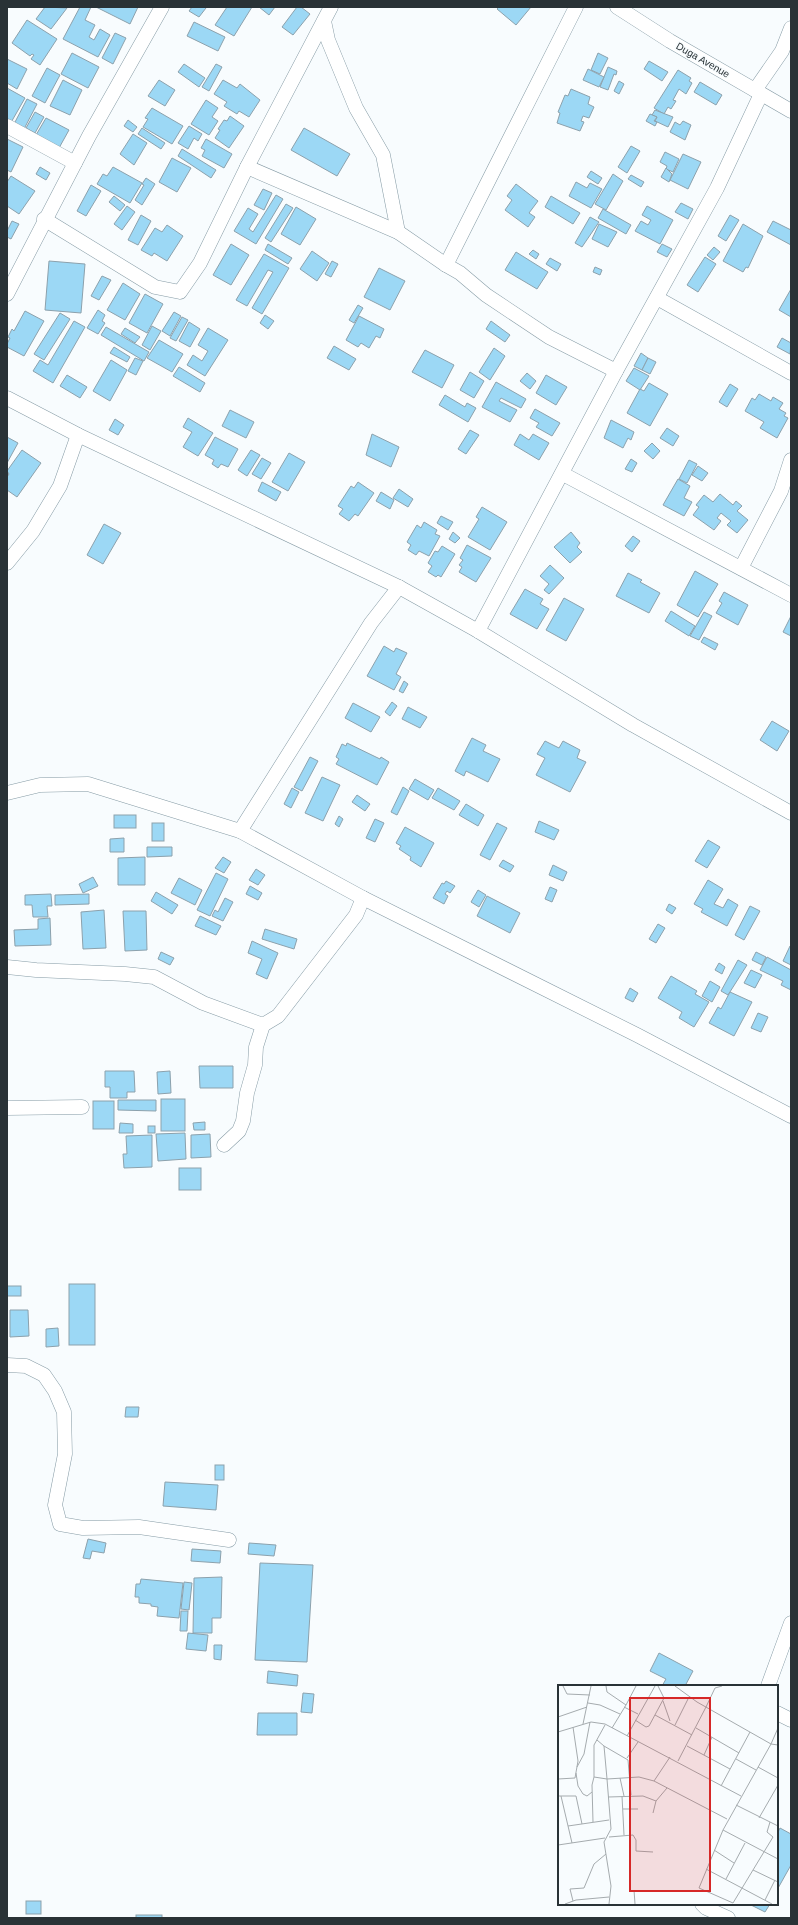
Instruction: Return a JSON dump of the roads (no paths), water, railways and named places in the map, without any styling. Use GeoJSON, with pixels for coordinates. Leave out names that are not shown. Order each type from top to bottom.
{"type":"FeatureCollection","features":[{"type":"Feature","properties":{"kind":"street"},"geometry":{"type":"LineString","coordinates":[[7,294],[44,219],[88,136],[162,7]]}},
{"type":"Feature","properties":{"kind":"street"},"geometry":{"type":"LineString","coordinates":[[44,219],[155,287],[180,292],[200,263],[317,30],[324,21],[331,7]]}},
{"type":"Feature","properties":{"kind":"street"},"geometry":{"type":"LineString","coordinates":[[446,266],[576,7]]}},
{"type":"Feature","properties":{"kind":"street","name":"Duga Avenue"},"geometry":{"type":"LineString","coordinates":[[617,7],[670,41],[791,112]]}},
{"type":"Feature","properties":{"kind":"street"},"geometry":{"type":"LineString","coordinates":[[324,21],[328,40],[356,108],[383,155],[398,232]]}},
{"type":"Feature","properties":{"kind":"street"},"geometry":{"type":"LineString","coordinates":[[478,631],[563,474],[616,371],[717,188],[758,92],[782,51],[791,28]]}},
{"type":"Feature","properties":{"kind":"street"},"geometry":{"type":"LineString","coordinates":[[7,126],[75,163]]}},
{"type":"Feature","properties":{"kind":"street"},"geometry":{"type":"LineString","coordinates":[[247,167],[398,232],[446,266],[460,274],[486,295],[549,337],[616,371]]}},
{"type":"Feature","properties":{"kind":"street"},"geometry":{"type":"LineString","coordinates":[[657,298],[791,373]]}},
{"type":"Feature","properties":{"kind":"street"},"geometry":{"type":"LineString","coordinates":[[7,398],[78,435],[399,587],[478,631],[633,725],[791,814]]}},
{"type":"Feature","properties":{"kind":"street"},"geometry":{"type":"LineString","coordinates":[[7,563],[33,531],[60,486],[78,435]]}},
{"type":"Feature","properties":{"kind":"street"},"geometry":{"type":"LineString","coordinates":[[741,568],[781,491],[791,460]]}},
{"type":"Feature","properties":{"kind":"street"},"geometry":{"type":"LineString","coordinates":[[563,474],[791,595]]}},
{"type":"Feature","properties":{"kind":"street"},"geometry":{"type":"LineString","coordinates":[[240,831],[371,623],[399,587]]}},
{"type":"Feature","properties":{"kind":"street"},"geometry":{"type":"LineString","coordinates":[[7,793],[40,785],[88,784],[240,831],[363,898],[637,1035],[791,1116]]}},
{"type":"Feature","properties":{"kind":"street"},"geometry":{"type":"LineString","coordinates":[[224,1145],[239,1131],[243,1121],[247,1093],[255,1065],[256,1047],[263,1025],[278,1016],[356,915],[363,898]]}},
{"type":"Feature","properties":{"kind":"street"},"geometry":{"type":"LineString","coordinates":[[7,967],[154,977],[203,1003],[263,1025]]}},
{"type":"Feature","properties":{"kind":"street"},"geometry":{"type":"LineString","coordinates":[[7,1108],[82,1107]]}},
{"type":"Feature","properties":{"kind":"street"},"geometry":{"type":"LineString","coordinates":[[7,1365],[26,1366],[44,1375],[56,1391],[64,1412],[65,1454],[56,1505],[60,1524],[83,1528],[139,1527],[229,1540]]}},
{"type":"Feature","properties":{"kind":"street"},"geometry":{"type":"LineString","coordinates":[[768,1685],[791,1623]]}},
{"type":"Feature","properties":{"kind":"street"},"geometry":{"type":"LineString","coordinates":[[778,1714],[791,1720]]}},
{"type":"Feature","properties":{"kind":"street"},"geometry":{"type":"LineString","coordinates":[[703,1905],[706,1908],[728,1918]]}}]}
